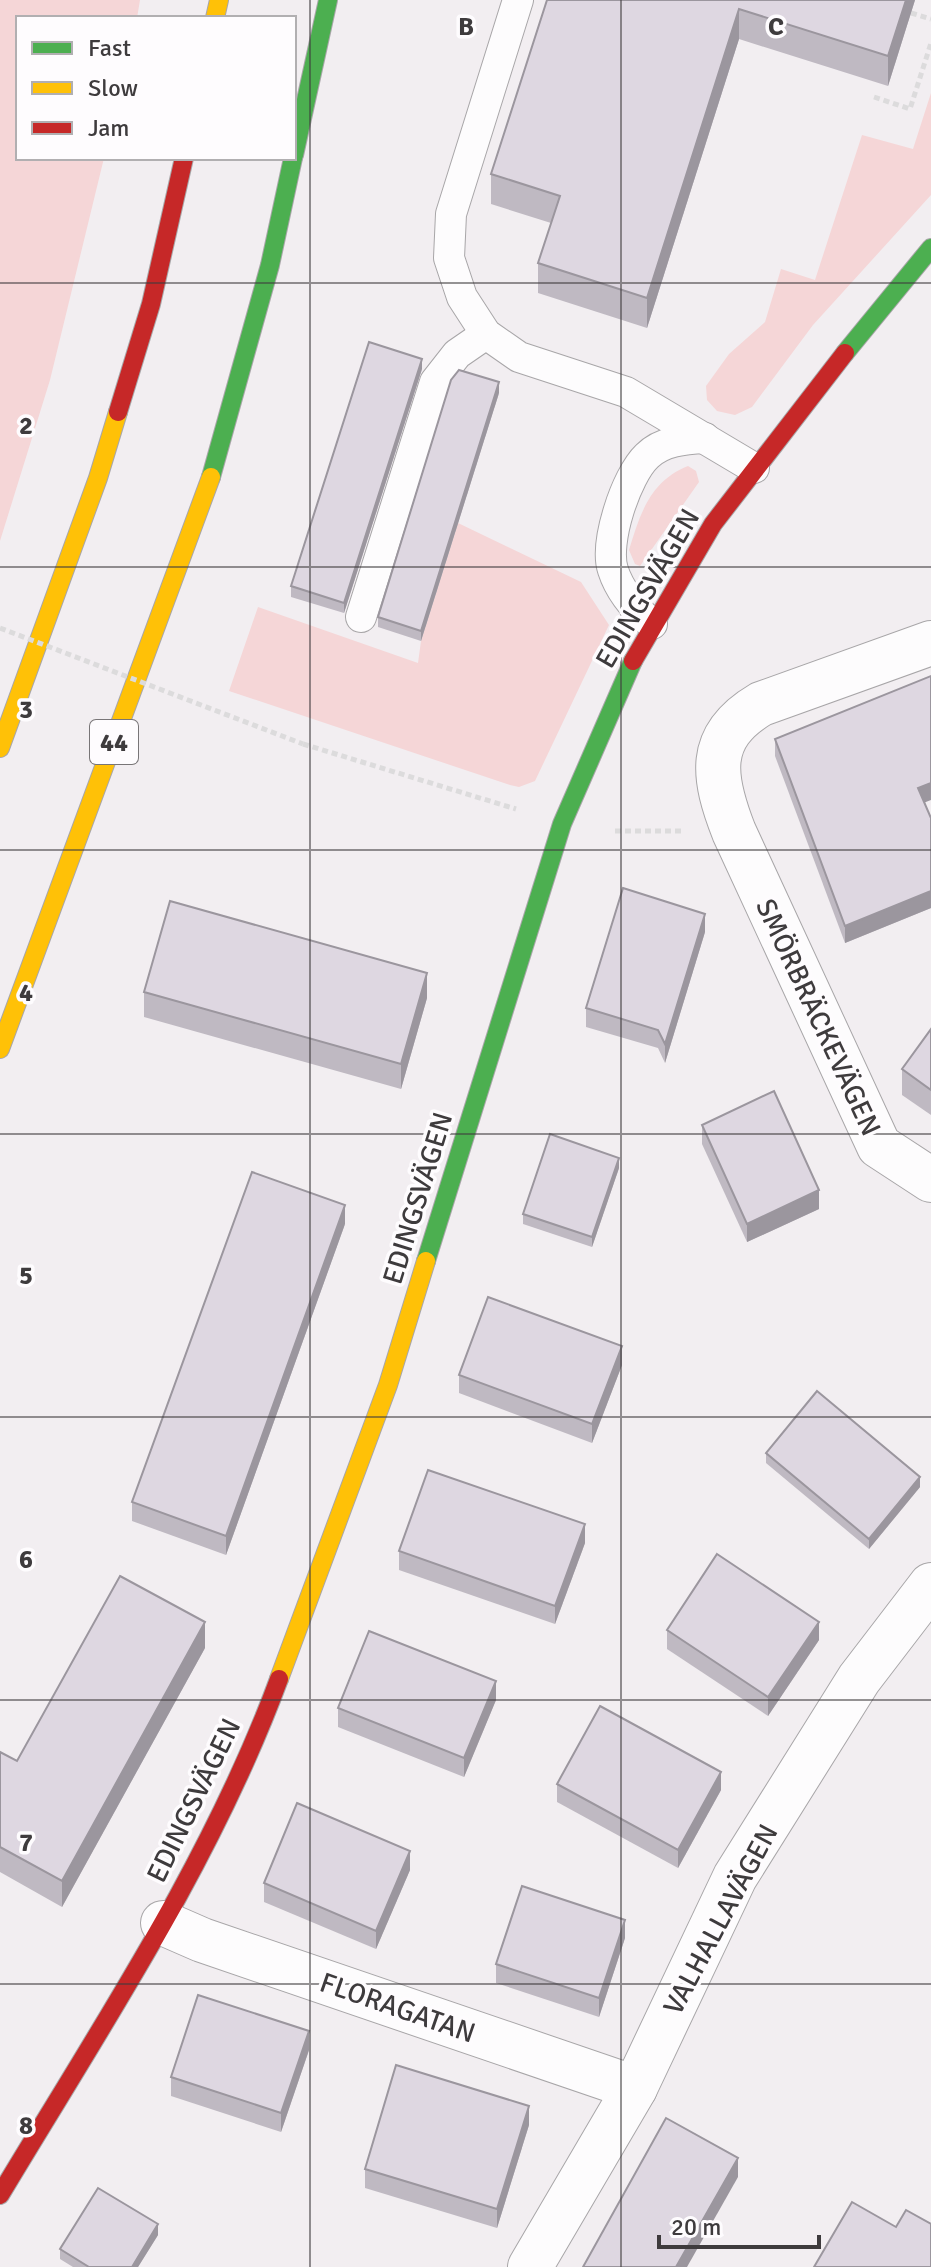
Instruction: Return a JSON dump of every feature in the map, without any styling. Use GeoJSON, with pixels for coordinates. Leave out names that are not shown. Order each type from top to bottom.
{"type":"FeatureCollection","features":[{"type":"Feature","properties":{"kind":"main road","name":"44"},"geometry":{"type":"LineString","coordinates":[[296,147],[328,0]]}},
{"type":"Feature","properties":{"kind":"main road"},"geometry":{"type":"LineString","coordinates":[[0,748],[98,478],[151,304],[184,160]]}},
{"type":"Feature","properties":{"kind":"main road","name":"44"},"geometry":{"type":"LineString","coordinates":[[0,1049],[209,483],[270,265],[293,160]]}},
{"type":"Feature","properties":{"kind":"main road","name":"EDINGSVÄGEN"},"geometry":{"type":"LineString","coordinates":[[0,2195],[163,1923],[235,1787],[281,1676],[388,1385],[562,824],[592,746],[652,624],[754,468],[931,248]]}},
{"type":"Feature","properties":{"kind":"street","name":"SMÖRBRÄCKEVÄGEN"},"geometry":{"type":"LineString","coordinates":[[931,643],[761,704],[733,723],[723,739],[717,781],[734,832],[879,1146],[931,1180]]}},
{"type":"Feature","properties":{"kind":"street","name":"VALHALLAVÄGEN"},"geometry":{"type":"LineString","coordinates":[[530,2267],[635,2088],[735,1877],[859,1679],[931,1585]]}},
{"type":"Feature","properties":{"kind":"street","name":"FLORAGATAN"},"geometry":{"type":"LineString","coordinates":[[163,1923],[217,1945],[635,2088]]}},
{"type":"Feature","properties":{"kind":"lane"},"geometry":{"type":"LineString","coordinates":[[518,0],[451,214],[447,238],[454,278],[486,334],[519,357],[626,392],[754,468]]}},
{"type":"Feature","properties":{"kind":"lane"},"geometry":{"type":"LineString","coordinates":[[361,617],[435,382],[457,354],[486,334]]}},
{"type":"Feature","properties":{"kind":"lane"},"geometry":{"type":"LineString","coordinates":[[652,624],[635,609],[613,571],[609,552],[612,532],[635,472],[648,455],[683,439],[705,438]]}},
{"type":"Feature","properties":{"kind":"path"},"geometry":{"type":"LineString","coordinates":[[911,13],[931,19]]}},
{"type":"Feature","properties":{"kind":"path"},"geometry":{"type":"LineString","coordinates":[[874,97],[910,109],[931,43]]}},
{"type":"Feature","properties":{"kind":"path"},"geometry":{"type":"LineString","coordinates":[[0,628],[303,744],[522,811]]}},
{"type":"Feature","properties":{"kind":"path"},"geometry":{"type":"LineString","coordinates":[[614,830],[734,832]]}},
{"type":"Feature","properties":{"kind":"shaded area"},"geometry":{"type":"Polygon","coordinates":[[[0,0],[140,0],[137,16],[16,16],[16,160],[104,160],[50,380],[0,541],[0,0]]]}},
{"type":"Feature","properties":{"kind":"shaded area"},"geometry":{"type":"Polygon","coordinates":[[[931,93],[931,195],[813,325],[752,407],[735,415],[717,411],[707,400],[706,386],[729,354],[765,322],[781,269],[815,280],[862,135],[913,149],[931,93]]]}},
{"type":"Feature","properties":{"kind":"shaded area"},"geometry":{"type":"Polygon","coordinates":[[[688,466],[696,471],[699,482],[640,566],[635,564],[629,550],[648,500],[664,480],[688,466]]]}},
{"type":"Feature","properties":{"kind":"shaded area"},"geometry":{"type":"Polygon","coordinates":[[[458,523],[581,582],[609,625],[535,781],[519,787],[510,785],[229,691],[258,607],[418,663],[421,641],[458,523]]]}},
{"type":"Feature","properties":{"kind":"building"},"geometry":{"type":"Polygon","coordinates":[[[547,0],[906,0],[888,56],[739,9],[647,298],[538,263],[560,196],[491,174],[547,0]]]}},
{"type":"Feature","properties":{"kind":"building"},"geometry":{"type":"Polygon","coordinates":[[[369,342],[422,359],[344,603],[291,586],[369,342]]]}},
{"type":"Feature","properties":{"kind":"building"},"geometry":{"type":"Polygon","coordinates":[[[459,370],[499,382],[421,631],[378,617],[451,380],[459,370]]]}},
{"type":"Feature","properties":{"kind":"building"},"geometry":{"type":"Polygon","coordinates":[[[931,676],[931,783],[918,788],[931,818],[931,891],[845,926],[775,739],[931,676]]]}},
{"type":"Feature","properties":{"kind":"building"},"geometry":{"type":"Polygon","coordinates":[[[623,888],[705,914],[665,1044],[658,1030],[586,1008],[623,888]]]}},
{"type":"Feature","properties":{"kind":"building"},"geometry":{"type":"Polygon","coordinates":[[[170,901],[427,973],[401,1064],[144,992],[170,901]]]}},
{"type":"Feature","properties":{"kind":"building"},"geometry":{"type":"Polygon","coordinates":[[[931,1029],[931,1090],[902,1069],[931,1029]]]}},
{"type":"Feature","properties":{"kind":"building"},"geometry":{"type":"Polygon","coordinates":[[[774,1091],[819,1190],[747,1224],[702,1125],[774,1091]]]}},
{"type":"Feature","properties":{"kind":"building"},"geometry":{"type":"Polygon","coordinates":[[[550,1134],[619,1158],[592,1237],[523,1214],[550,1134]]]}},
{"type":"Feature","properties":{"kind":"building"},"geometry":{"type":"Polygon","coordinates":[[[252,1172],[345,1205],[226,1536],[132,1502],[252,1172]]]}},
{"type":"Feature","properties":{"kind":"building"},"geometry":{"type":"Polygon","coordinates":[[[488,1297],[622,1346],[592,1424],[459,1375],[488,1297]]]}},
{"type":"Feature","properties":{"kind":"building"},"geometry":{"type":"Polygon","coordinates":[[[817,1391],[920,1477],[869,1539],[766,1453],[817,1391]]]}},
{"type":"Feature","properties":{"kind":"building"},"geometry":{"type":"Polygon","coordinates":[[[428,1470],[585,1524],[555,1606],[399,1551],[428,1470]]]}},
{"type":"Feature","properties":{"kind":"building"},"geometry":{"type":"Polygon","coordinates":[[[717,1554],[819,1622],[768,1697],[667,1630],[717,1554]]]}},
{"type":"Feature","properties":{"kind":"building"},"geometry":{"type":"Polygon","coordinates":[[[120,1576],[205,1622],[62,1881],[0,1847],[0,1752],[17,1761],[120,1576]]]}},
{"type":"Feature","properties":{"kind":"building"},"geometry":{"type":"Polygon","coordinates":[[[369,1631],[496,1681],[464,1758],[338,1708],[369,1631]]]}},
{"type":"Feature","properties":{"kind":"building"},"geometry":{"type":"Polygon","coordinates":[[[600,1706],[721,1772],[678,1850],[557,1784],[600,1706]]]}},
{"type":"Feature","properties":{"kind":"building"},"geometry":{"type":"Polygon","coordinates":[[[297,1803],[410,1851],[376,1931],[264,1883],[297,1803]]]}},
{"type":"Feature","properties":{"kind":"building"},"geometry":{"type":"Polygon","coordinates":[[[522,1886],[625,1920],[599,1998],[496,1964],[522,1886]]]}},
{"type":"Feature","properties":{"kind":"building"},"geometry":{"type":"Polygon","coordinates":[[[198,1995],[309,2031],[281,2113],[171,2077],[198,1995]]]}},
{"type":"Feature","properties":{"kind":"building"},"geometry":{"type":"Polygon","coordinates":[[[396,2065],[529,2106],[497,2209],[365,2169],[396,2065]]]}},
{"type":"Feature","properties":{"kind":"building"},"geometry":{"type":"Polygon","coordinates":[[[666,2118],[738,2158],[676,2267],[583,2267],[666,2118]]]}},
{"type":"Feature","properties":{"kind":"building"},"geometry":{"type":"Polygon","coordinates":[[[98,2188],[158,2224],[132,2267],[89,2267],[60,2249],[98,2188]]]}},
{"type":"Feature","properties":{"kind":"building"},"geometry":{"type":"Polygon","coordinates":[[[852,2202],[896,2227],[906,2210],[931,2224],[931,2267],[814,2267],[852,2202]]]}},
{"type":"Feature","properties":{"kind":"traffic: fast"},"geometry":{"type":"LineString","coordinates":[[296,146],[328,0]]}},
{"type":"Feature","properties":{"kind":"traffic: fast"},"geometry":{"type":"LineString","coordinates":[[211,477],[270,265],[293,160]]}},
{"type":"Feature","properties":{"kind":"traffic: fast"},"geometry":{"type":"LineString","coordinates":[[845,353],[931,248]]}},
{"type":"Feature","properties":{"kind":"traffic: fast"},"geometry":{"type":"LineString","coordinates":[[426,1261],[562,824],[633,661]]}},
{"type":"Feature","properties":{"kind":"traffic: slow"},"geometry":{"type":"LineString","coordinates":[[215,16],[219,0]]}},
{"type":"Feature","properties":{"kind":"traffic: slow"},"geometry":{"type":"LineString","coordinates":[[0,748],[98,478],[118,412]]}},
{"type":"Feature","properties":{"kind":"traffic: slow"},"geometry":{"type":"LineString","coordinates":[[0,1049],[211,477]]}},
{"type":"Feature","properties":{"kind":"traffic: slow"},"geometry":{"type":"LineString","coordinates":[[279,1679],[388,1385],[426,1261]]}},
{"type":"Feature","properties":{"kind":"traffic: jam"},"geometry":{"type":"LineString","coordinates":[[118,412],[151,304],[184,160]]}},
{"type":"Feature","properties":{"kind":"traffic: jam"},"geometry":{"type":"LineString","coordinates":[[633,661],[713,524],[845,353]]}},
{"type":"Feature","properties":{"kind":"traffic: jam"},"geometry":{"type":"LineString","coordinates":[[0,2195],[152,1943],[187,1879],[252,1747],[279,1679]]}}]}
